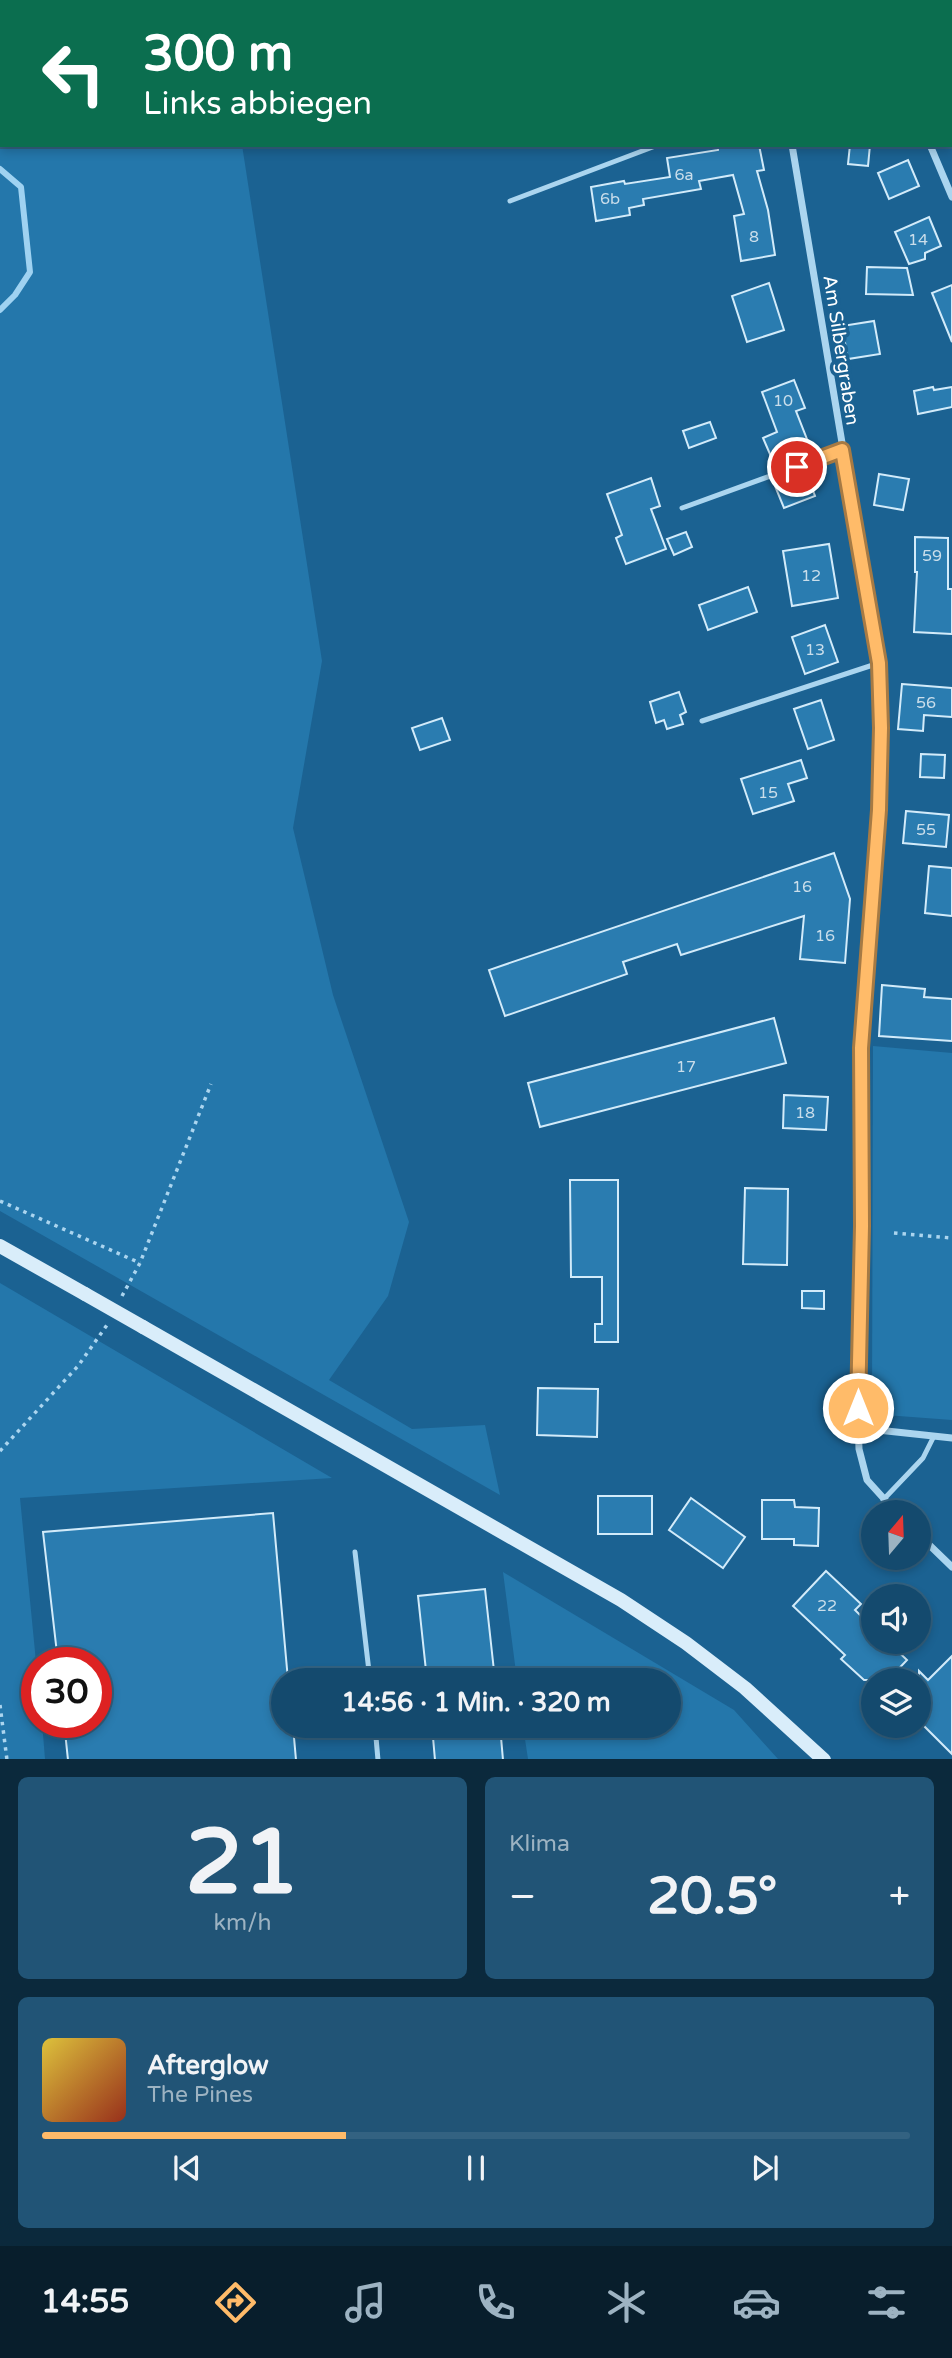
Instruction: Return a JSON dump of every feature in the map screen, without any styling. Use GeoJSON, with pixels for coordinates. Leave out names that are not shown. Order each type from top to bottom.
{"type":"FeatureCollection","features":[{"type":"Feature","properties":{"kind":"main road"},"geometry":{"type":"LineString","coordinates":[[0,1246],[621,1600],[686,1643],[745,1688],[824,1759]]}},
{"type":"Feature","properties":{"kind":"street","name":"Am Silbergraben"},"geometry":{"type":"LineString","coordinates":[[792,147],[879,663],[879,810],[861,1048],[862,1226],[858,1388],[859,1449],[867,1480],[883,1500]]}},
{"type":"Feature","properties":{"kind":"street"},"geometry":{"type":"LineString","coordinates":[[931,147],[952,197]]}},
{"type":"Feature","properties":{"kind":"street"},"geometry":{"type":"LineString","coordinates":[[859,1428],[952,1438]]}},
{"type":"Feature","properties":{"kind":"street"},"geometry":{"type":"LineString","coordinates":[[931,1547],[952,1567]]}},
{"type":"Feature","properties":{"kind":"lane"},"geometry":{"type":"LineString","coordinates":[[510,201],[653,147]]}},
{"type":"Feature","properties":{"kind":"lane"},"geometry":{"type":"LineString","coordinates":[[682,508],[842,450]]}},
{"type":"Feature","properties":{"kind":"lane"},"geometry":{"type":"LineString","coordinates":[[702,721],[879,663]]}},
{"type":"Feature","properties":{"kind":"lane"},"geometry":{"type":"LineString","coordinates":[[883,1500],[923,1458],[934,1436]]}},
{"type":"Feature","properties":{"kind":"lane"},"geometry":{"type":"LineString","coordinates":[[355,1552],[369,1668]]}},
{"type":"Feature","properties":{"kind":"lane"},"geometry":{"type":"LineString","coordinates":[[376,1738],[378,1759]]}},
{"type":"Feature","properties":{"kind":"path"},"geometry":{"type":"LineString","coordinates":[[122,1297],[140,1263],[211,1084]]}},
{"type":"Feature","properties":{"kind":"path"},"geometry":{"type":"LineString","coordinates":[[0,1201],[140,1263]]}},
{"type":"Feature","properties":{"kind":"path"},"geometry":{"type":"LineString","coordinates":[[894,1233],[952,1238]]}},
{"type":"Feature","properties":{"kind":"path"},"geometry":{"type":"LineString","coordinates":[[0,1451],[79,1366],[109,1320]]}},
{"type":"Feature","properties":{"kind":"path"},"geometry":{"type":"LineString","coordinates":[[0,1705],[7,1759]]}},
{"type":"Feature","properties":{"kind":"shaded area"},"geometry":{"type":"Polygon","coordinates":[[[0,147],[242,147],[322,661],[293,828],[333,995],[409,1222],[388,1296],[329,1380],[412,1429],[485,1425],[500,1495],[0,1211],[0,147]]]}},
{"type":"Feature","properties":{"kind":"shaded area"},"geometry":{"type":"Polygon","coordinates":[[[873,1046],[952,1053],[952,1420],[872,1414],[873,1046]]]}},
{"type":"Feature","properties":{"kind":"shaded area"},"geometry":{"type":"Polygon","coordinates":[[[0,1283],[332,1478],[20,1498],[35,1647],[21,1647],[21,1738],[43,1738],[45,1759],[0,1759],[0,1283]]]}},
{"type":"Feature","properties":{"kind":"shaded area"},"geometry":{"type":"Polygon","coordinates":[[[503,1572],[664,1668],[515,1668],[503,1572]]]}},
{"type":"Feature","properties":{"kind":"shaded area"},"geometry":{"type":"Polygon","coordinates":[[[681,1678],[734,1710],[778,1759],[528,1759],[525,1738],[681,1738],[681,1678]]]}},
{"type":"Feature","properties":{"kind":"building"},"geometry":{"type":"Polygon","coordinates":[[[718,147],[759,147],[764,170],[757,171],[768,210],[775,255],[741,261],[734,216],[744,214],[733,175],[699,181],[701,189],[643,199],[644,205],[629,208],[630,215],[596,221],[591,187],[670,177],[667,158],[718,150],[718,147]]]}},
{"type":"Feature","properties":{"kind":"building"},"geometry":{"type":"Polygon","coordinates":[[[850,147],[870,147],[868,166],[848,164],[850,147]]]}},
{"type":"Feature","properties":{"kind":"building"},"geometry":{"type":"Polygon","coordinates":[[[908,160],[919,186],[889,199],[878,173],[908,160]]]}},
{"type":"Feature","properties":{"kind":"building"},"geometry":{"type":"Polygon","coordinates":[[[929,217],[941,246],[925,253],[925,259],[909,264],[895,232],[929,217]]]}},
{"type":"Feature","properties":{"kind":"building"},"geometry":{"type":"Polygon","coordinates":[[[867,267],[907,268],[913,295],[866,294],[867,267]]]}},
{"type":"Feature","properties":{"kind":"building"},"geometry":{"type":"Polygon","coordinates":[[[769,283],[784,330],[747,342],[732,296],[769,283]]]}},
{"type":"Feature","properties":{"kind":"building"},"geometry":{"type":"Polygon","coordinates":[[[952,285],[952,342],[932,293],[952,285]]]}},
{"type":"Feature","properties":{"kind":"building"},"geometry":{"type":"Polygon","coordinates":[[[874,321],[880,354],[848,359],[842,326],[874,321]]]}},
{"type":"Feature","properties":{"kind":"building"},"geometry":{"type":"Polygon","coordinates":[[[794,380],[805,408],[796,411],[812,452],[776,468],[763,438],[777,432],[762,392],[794,380]]]}},
{"type":"Feature","properties":{"kind":"building"},"geometry":{"type":"Polygon","coordinates":[[[933,387],[934,390],[952,387],[952,407],[918,414],[914,391],[933,387]]]}},
{"type":"Feature","properties":{"kind":"building"},"geometry":{"type":"Polygon","coordinates":[[[710,422],[716,438],[689,448],[683,431],[710,422]]]}},
{"type":"Feature","properties":{"kind":"building"},"geometry":{"type":"Polygon","coordinates":[[[805,469],[815,496],[784,508],[775,486],[781,483],[780,478],[805,469]]]}},
{"type":"Feature","properties":{"kind":"building"},"geometry":{"type":"Polygon","coordinates":[[[879,474],[909,479],[903,510],[874,505],[879,474]]]}},
{"type":"Feature","properties":{"kind":"building"},"geometry":{"type":"Polygon","coordinates":[[[651,478],[660,506],[651,509],[666,549],[626,564],[616,538],[622,535],[607,494],[651,478]]]}},
{"type":"Feature","properties":{"kind":"building"},"geometry":{"type":"Polygon","coordinates":[[[686,532],[692,547],[674,555],[667,539],[686,532]]]}},
{"type":"Feature","properties":{"kind":"building"},"geometry":{"type":"Polygon","coordinates":[[[915,537],[948,538],[948,589],[952,589],[952,634],[914,632],[917,572],[915,537]]]}},
{"type":"Feature","properties":{"kind":"building"},"geometry":{"type":"Polygon","coordinates":[[[829,544],[838,598],[792,606],[783,551],[829,544]]]}},
{"type":"Feature","properties":{"kind":"building"},"geometry":{"type":"Polygon","coordinates":[[[748,587],[757,612],[708,630],[699,605],[748,587]]]}},
{"type":"Feature","properties":{"kind":"building"},"geometry":{"type":"Polygon","coordinates":[[[825,625],[838,662],[805,674],[792,637],[825,625]]]}},
{"type":"Feature","properties":{"kind":"building"},"geometry":{"type":"Polygon","coordinates":[[[902,684],[952,688],[952,717],[924,715],[923,731],[898,729],[902,684]]]}},
{"type":"Feature","properties":{"kind":"building"},"geometry":{"type":"Polygon","coordinates":[[[679,692],[686,712],[680,715],[683,724],[667,729],[664,720],[656,723],[650,702],[679,692]]]}},
{"type":"Feature","properties":{"kind":"building"},"geometry":{"type":"Polygon","coordinates":[[[821,700],[834,740],[808,749],[794,709],[821,700]]]}},
{"type":"Feature","properties":{"kind":"building"},"geometry":{"type":"Polygon","coordinates":[[[442,718],[450,740],[420,750],[412,728],[442,718]]]}},
{"type":"Feature","properties":{"kind":"building"},"geometry":{"type":"Polygon","coordinates":[[[921,754],[945,755],[944,778],[920,777],[921,754]]]}},
{"type":"Feature","properties":{"kind":"building"},"geometry":{"type":"Polygon","coordinates":[[[801,760],[807,778],[788,784],[794,801],[753,814],[741,779],[801,760]]]}},
{"type":"Feature","properties":{"kind":"building"},"geometry":{"type":"Polygon","coordinates":[[[906,811],[949,815],[946,847],[903,843],[906,811]]]}},
{"type":"Feature","properties":{"kind":"building"},"geometry":{"type":"Polygon","coordinates":[[[834,853],[850,899],[845,963],[800,959],[804,916],[681,955],[677,944],[623,962],[627,974],[505,1016],[489,970],[834,853]]]}},
{"type":"Feature","properties":{"kind":"building"},"geometry":{"type":"Polygon","coordinates":[[[929,866],[952,868],[952,916],[925,913],[929,866]]]}},
{"type":"Feature","properties":{"kind":"building"},"geometry":{"type":"Polygon","coordinates":[[[882,985],[925,989],[924,997],[952,999],[952,1041],[879,1036],[882,985]]]}},
{"type":"Feature","properties":{"kind":"building"},"geometry":{"type":"Polygon","coordinates":[[[774,1018],[786,1063],[540,1127],[528,1083],[774,1018]]]}},
{"type":"Feature","properties":{"kind":"building"},"geometry":{"type":"Polygon","coordinates":[[[784,1095],[828,1097],[826,1130],[783,1128],[784,1095]]]}},
{"type":"Feature","properties":{"kind":"building"},"geometry":{"type":"Polygon","coordinates":[[[570,1180],[618,1180],[618,1342],[595,1342],[595,1324],[602,1324],[602,1277],[571,1277],[570,1180]]]}},
{"type":"Feature","properties":{"kind":"building"},"geometry":{"type":"Polygon","coordinates":[[[745,1188],[788,1189],[787,1265],[743,1264],[745,1188]]]}},
{"type":"Feature","properties":{"kind":"building"},"geometry":{"type":"Polygon","coordinates":[[[802,1291],[824,1291],[824,1309],[802,1308],[802,1291]]]}},
{"type":"Feature","properties":{"kind":"building"},"geometry":{"type":"Polygon","coordinates":[[[538,1388],[598,1389],[597,1437],[537,1435],[538,1388]]]}},
{"type":"Feature","properties":{"kind":"building"},"geometry":{"type":"Polygon","coordinates":[[[598,1496],[652,1496],[652,1534],[598,1534],[598,1496]]]}},
{"type":"Feature","properties":{"kind":"building"},"geometry":{"type":"Polygon","coordinates":[[[691,1498],[745,1537],[723,1568],[669,1530],[691,1498]]]}},
{"type":"Feature","properties":{"kind":"building"},"geometry":{"type":"Polygon","coordinates":[[[762,1500],[794,1500],[795,1507],[819,1508],[818,1546],[794,1545],[794,1539],[762,1539],[762,1500]]]}},
{"type":"Feature","properties":{"kind":"building"},"geometry":{"type":"Polygon","coordinates":[[[273,1513],[287,1668],[271,1668],[271,1738],[294,1738],[296,1759],[68,1759],[66,1738],[112,1738],[112,1647],[56,1647],[43,1532],[273,1513]]]}},
{"type":"Feature","properties":{"kind":"building"},"geometry":{"type":"Polygon","coordinates":[[[826,1571],[861,1604],[855,1610],[861,1616],[861,1654],[901,1654],[907,1660],[899,1668],[861,1668],[861,1677],[841,1659],[845,1655],[793,1606],[826,1571]]]}},
{"type":"Feature","properties":{"kind":"building"},"geometry":{"type":"Polygon","coordinates":[[[485,1589],[494,1668],[426,1668],[418,1596],[485,1589]]]}},
{"type":"Feature","properties":{"kind":"building"},"geometry":{"type":"Polygon","coordinates":[[[952,1656],[952,1754],[931,1733],[931,1677],[952,1656]]]}},
{"type":"Feature","properties":{"kind":"building"},"geometry":{"type":"Polygon","coordinates":[[[433,1738],[501,1738],[503,1759],[435,1759],[433,1738]]]}},
{"type":"Feature","properties":{"kind":"waterway"},"geometry":{"type":"LineString","coordinates":[[0,169],[21,187],[30,272],[15,295],[0,310]]}},
{"type":"Feature","properties":{"kind":"route"},"geometry":{"type":"LineString","coordinates":[[797,467],[842,450],[879,663],[879,810],[861,1048],[862,1226],[858,1408]]}}]}
